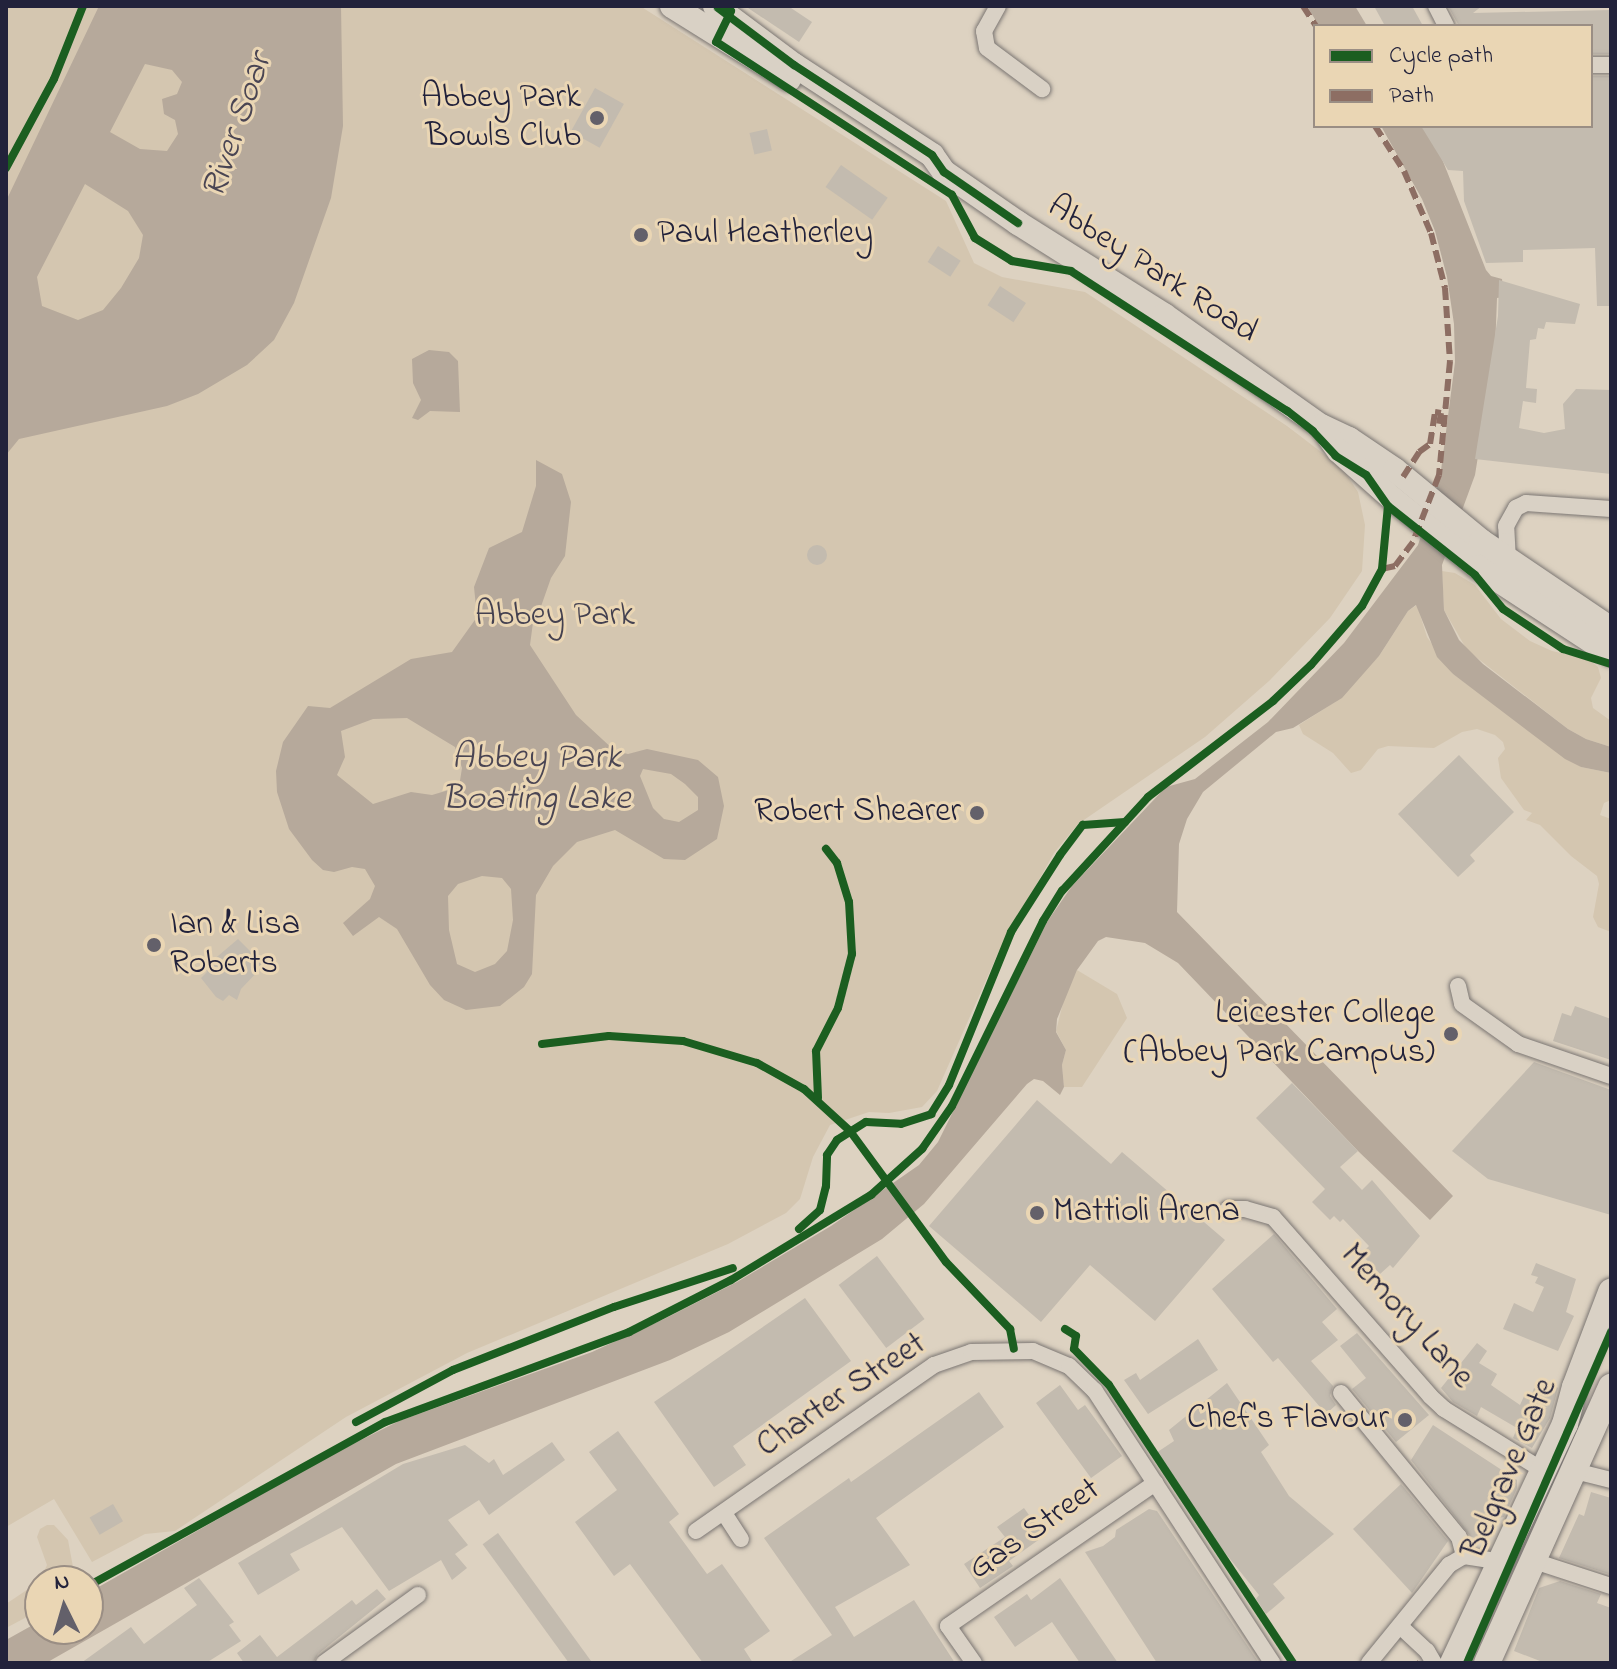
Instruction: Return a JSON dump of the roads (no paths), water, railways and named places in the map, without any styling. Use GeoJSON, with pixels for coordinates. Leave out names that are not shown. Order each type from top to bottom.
{"type":"FeatureCollection","features":[{"type":"Feature","properties":{"kind":"main road","name":"Abbey Park Road"},"geometry":{"type":"LineString","coordinates":[[672,6],[925,170],[944,172]]}},
{"type":"Feature","properties":{"kind":"main road","name":"Abbey Park Road"},"geometry":{"type":"LineString","coordinates":[[715,6],[794,65],[932,155],[944,172],[1164,315],[1321,426],[1349,439],[1508,561],[1611,629]]}},
{"type":"Feature","properties":{"kind":"main road","name":"Abbey Park Road"},"geometry":{"type":"LineString","coordinates":[[1321,426],[1339,451],[1478,567],[1611,654]]}},
{"type":"Feature","properties":{"kind":"main road","name":"Belgrave Gate"},"geometry":{"type":"LineString","coordinates":[[1453,1663],[1565,1424],[1575,1387],[1611,1292]]}},
{"type":"Feature","properties":{"kind":"main road","name":"Belgrave Gate"},"geometry":{"type":"LineString","coordinates":[[1487,1663],[1611,1387]]}},
{"type":"Feature","properties":{"kind":"street"},"geometry":{"type":"LineString","coordinates":[[998,6],[984,31],[987,48],[1042,89]]}},
{"type":"Feature","properties":{"kind":"street"},"geometry":{"type":"LineString","coordinates":[[1436,6],[1445,24]]}},
{"type":"Feature","properties":{"kind":"street"},"geometry":{"type":"LineString","coordinates":[[1508,561],[1506,526],[1516,508],[1526,503],[1611,509]]}},
{"type":"Feature","properties":{"kind":"street"},"geometry":{"type":"LineString","coordinates":[[1458,986],[1462,1004],[1518,1044],[1611,1076]]}},
{"type":"Feature","properties":{"kind":"street","name":"Memory Lane"},"geometry":{"type":"LineString","coordinates":[[1228,1209],[1245,1209],[1273,1217],[1430,1396],[1444,1409],[1544,1471]]}},
{"type":"Feature","properties":{"kind":"street","name":"Charter Street"},"geometry":{"type":"LineString","coordinates":[[696,1531],[934,1365],[987,1350],[1033,1351],[1053,1357],[1082,1375],[1272,1663]]}},
{"type":"Feature","properties":{"kind":"street"},"geometry":{"type":"LineString","coordinates":[[1341,1393],[1459,1537],[1464,1556]]}},
{"type":"Feature","properties":{"kind":"street"},"geometry":{"type":"LineString","coordinates":[[1575,1471],[1611,1480]]}},
{"type":"Feature","properties":{"kind":"street","name":"Gas Street"},"geometry":{"type":"LineString","coordinates":[[974,1663],[948,1626],[1155,1483]]}},
{"type":"Feature","properties":{"kind":"street"},"geometry":{"type":"LineString","coordinates":[[724,1513],[741,1539]]}},
{"type":"Feature","properties":{"kind":"street"},"geometry":{"type":"LineString","coordinates":[[1369,1663],[1449,1565],[1464,1556],[1502,1562]]}},
{"type":"Feature","properties":{"kind":"street"},"geometry":{"type":"LineString","coordinates":[[1534,1561],[1611,1586]]}},
{"type":"Feature","properties":{"kind":"street"},"geometry":{"type":"LineString","coordinates":[[324,1663],[418,1595]]}},
{"type":"Feature","properties":{"kind":"street"},"geometry":{"type":"LineString","coordinates":[[1400,1626],[1427,1651],[1434,1663]]}},
{"type":"Feature","properties":{"kind":"water","name":"River Soar"},"geometry":{"type":"Polygon","coordinates":[[[99,6],[341,6],[343,126],[331,198],[294,303],[274,340],[247,365],[198,394],[167,406],[19,439],[6,455],[6,201],[99,6]],[[145,64],[110,132],[140,149],[167,151],[178,134],[175,120],[164,114],[162,99],[177,94],[182,82],[172,70],[145,64]],[[85,184],[37,277],[42,306],[78,320],[103,310],[121,288],[139,258],[143,235],[128,211],[85,184]]]}},
{"type":"Feature","properties":{"kind":"water"},"geometry":{"type":"Polygon","coordinates":[[[1307,6],[1355,6],[1366,24],[1318,24],[1307,6]]]}},
{"type":"Feature","properties":{"kind":"water"},"geometry":{"type":"Polygon","coordinates":[[[1382,128],[1430,128],[1486,270],[1491,276],[1502,279],[1504,297],[1497,298],[1495,350],[1475,475],[1442,565],[1444,610],[1459,640],[1483,664],[1568,729],[1611,747],[1611,773],[1581,767],[1565,759],[1453,674],[1437,657],[1416,605],[1408,611],[1379,656],[1342,698],[1293,728],[1276,732],[1203,792],[1187,819],[1179,844],[1177,912],[1453,1196],[1430,1220],[1358,1151],[1178,963],[1145,943],[1106,937],[1098,941],[1077,970],[1057,1019],[1056,1032],[1066,1050],[1062,1065],[1064,1087],[1060,1095],[1043,1081],[1034,1079],[1027,1084],[924,1204],[882,1239],[729,1332],[670,1360],[396,1464],[104,1630],[104,1584],[327,1457],[399,1421],[592,1352],[737,1282],[831,1226],[919,1165],[938,1142],[1047,922],[1072,886],[1166,787],[1195,779],[1268,722],[1344,643],[1418,545],[1440,478],[1455,362],[1454,324],[1447,277],[1435,231],[1422,199],[1382,128]]]}},
{"type":"Feature","properties":{"kind":"water"},"geometry":{"type":"Polygon","coordinates":[[[429,350],[449,352],[458,361],[460,412],[430,411],[418,420],[412,418],[421,400],[413,383],[412,359],[429,350]]]}},
{"type":"Feature","properties":{"kind":"water","name":"Abbey Park Boating Lake"},"geometry":{"type":"Polygon","coordinates":[[[536,460],[562,474],[571,502],[565,556],[551,578],[538,615],[534,615],[530,645],[576,715],[615,751],[628,754],[647,749],[698,760],[718,777],[724,806],[717,839],[685,860],[664,859],[615,830],[577,842],[553,866],[536,895],[532,974],[524,987],[500,1006],[466,1010],[444,1000],[430,985],[397,929],[379,917],[353,936],[343,923],[370,899],[375,886],[365,869],[352,867],[334,872],[323,870],[312,860],[289,829],[277,792],[276,771],[283,742],[308,706],[330,708],[411,659],[452,652],[477,617],[474,587],[489,548],[522,532],[536,486],[536,460]],[[407,718],[373,719],[341,731],[345,757],[337,775],[373,804],[411,792],[432,795],[459,787],[462,768],[455,747],[407,718]],[[643,769],[640,776],[653,808],[664,819],[679,822],[698,810],[698,797],[671,774],[643,769]],[[482,876],[458,884],[448,896],[449,930],[457,964],[475,972],[495,964],[507,951],[513,920],[511,889],[502,878],[482,876]]]}},
{"type":"Feature","properties":{"kind":"water"},"geometry":{"type":"Polygon","coordinates":[[[24,1630],[24,1645],[78,1645],[46,1663],[6,1663],[6,1640],[24,1630]]]}},
{"type":"Feature","properties":{"kind":"place","name":"Abbey Park Bowls Club"},"geometry":{"type":"Point","coordinates":[597,118]}},
{"type":"Feature","properties":{"kind":"place","name":"Paul Heatherley"},"geometry":{"type":"Point","coordinates":[641,235]}},
{"type":"Feature","properties":{"kind":"place","name":"Robert Shearer"},"geometry":{"type":"Point","coordinates":[977,813]}},
{"type":"Feature","properties":{"kind":"place","name":"Ian & Lisa Roberts"},"geometry":{"type":"Point","coordinates":[154,945]}},
{"type":"Feature","properties":{"kind":"place","name":"Leicester College (Abbey Park Campus)"},"geometry":{"type":"Point","coordinates":[1451,1034]}},
{"type":"Feature","properties":{"kind":"place","name":"Mattioli Arena"},"geometry":{"type":"Point","coordinates":[1037,1213]}},
{"type":"Feature","properties":{"kind":"place","name":"Chef's Flavour"},"geometry":{"type":"Point","coordinates":[1405,1420]}},
{"type":"Feature","properties":{"kind":"park label","name":"Abbey Park"},"geometry":{"type":"Point","coordinates":[555,617]}}]}
